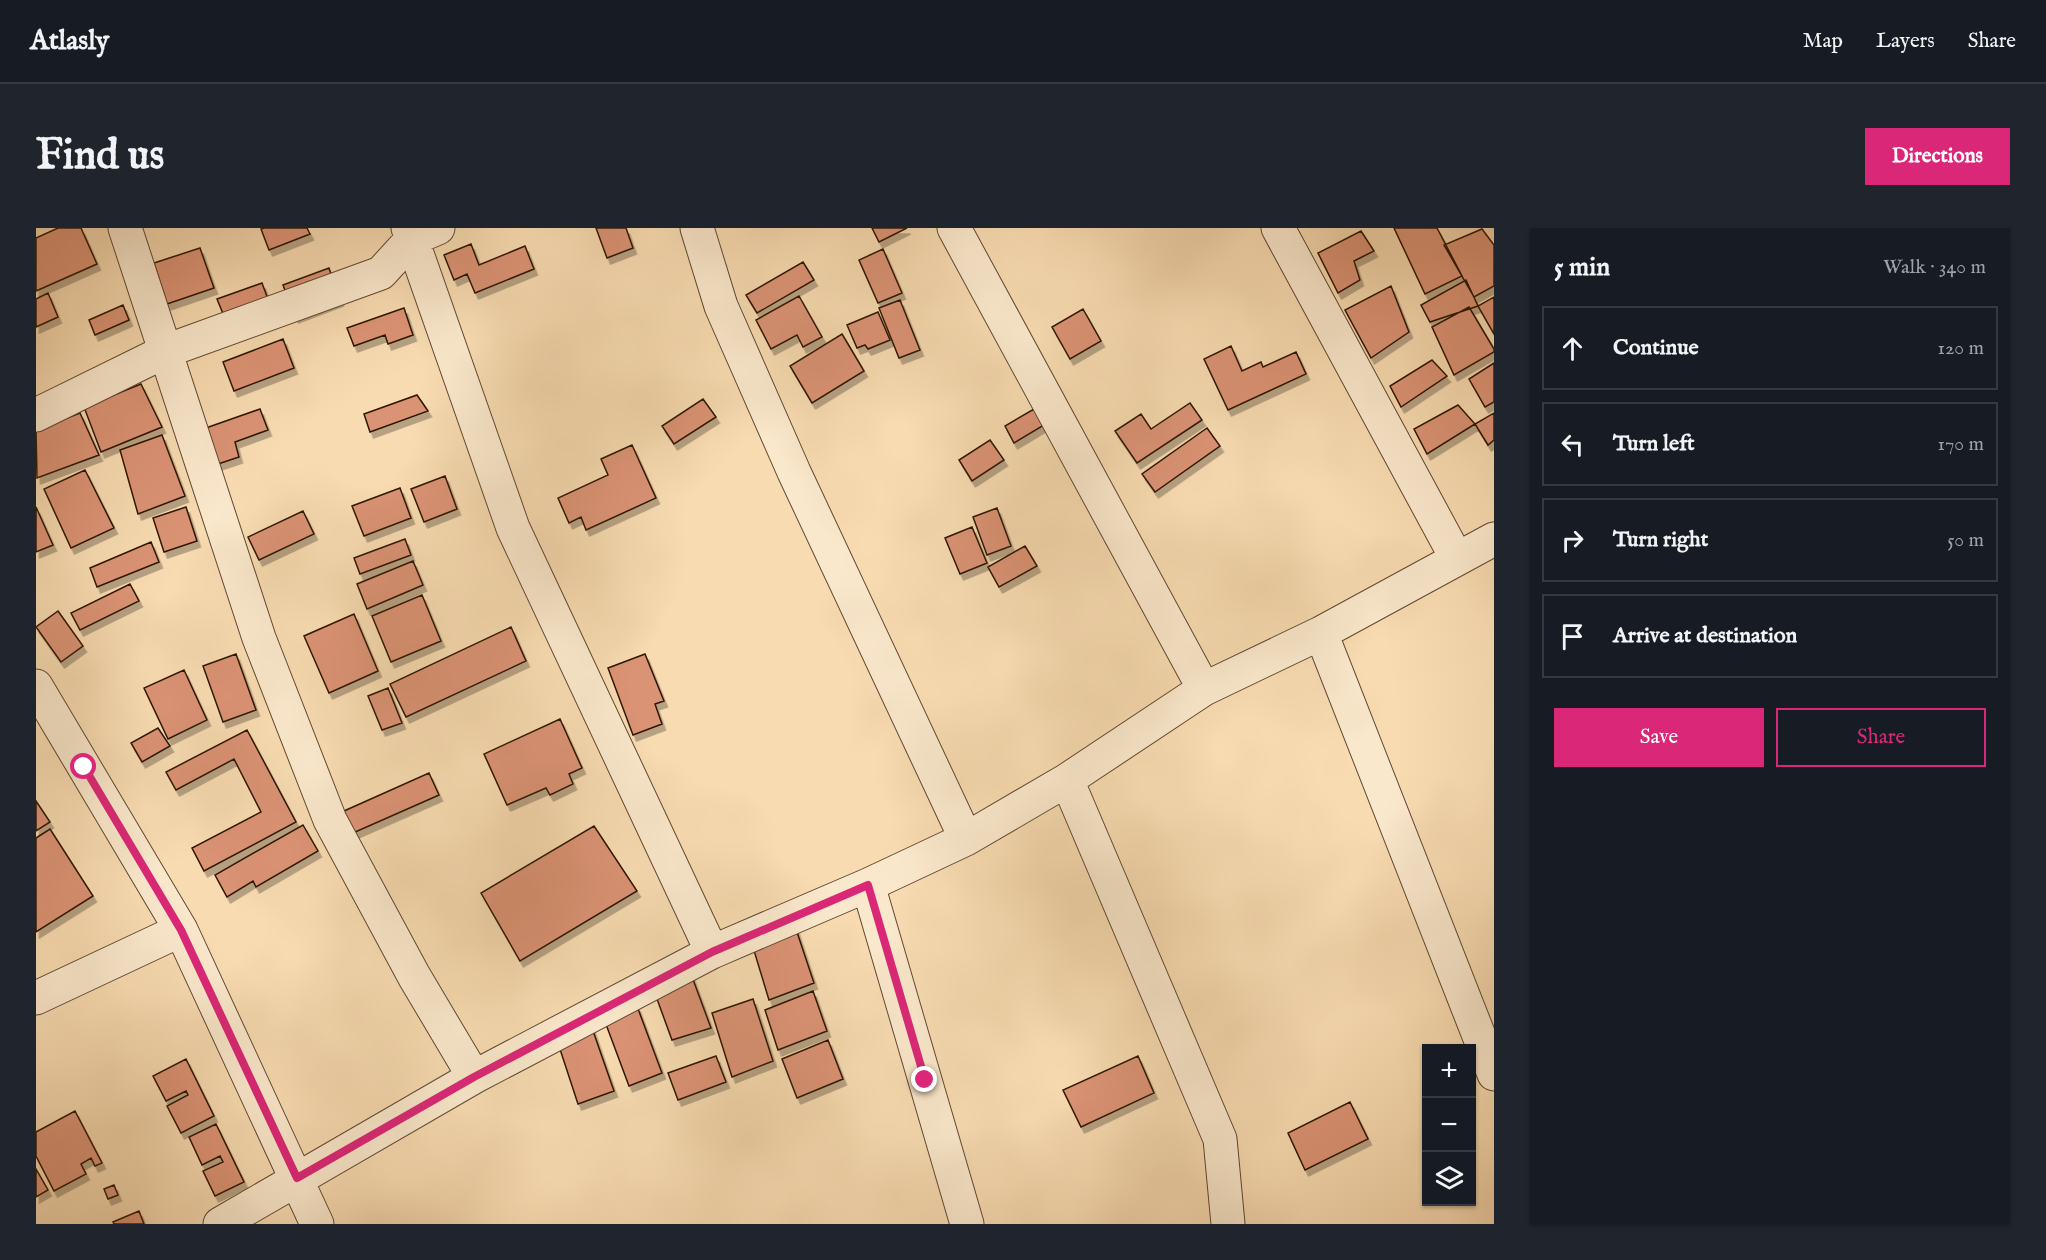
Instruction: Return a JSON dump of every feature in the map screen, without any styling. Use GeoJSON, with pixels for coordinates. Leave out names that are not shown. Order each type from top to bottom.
{"type":"FeatureCollection","features":[{"type":"Feature","properties":{"kind":"street"},"geometry":{"type":"LineString","coordinates":[[125,228],[259,638],[330,820],[414,976],[474,1077]]}},
{"type":"Feature","properties":{"kind":"street"},"geometry":{"type":"LineString","coordinates":[[697,228],[721,306],[794,472],[966,839]]}},
{"type":"Feature","properties":{"kind":"street"},"geometry":{"type":"LineString","coordinates":[[954,228],[1204,689]]}},
{"type":"Feature","properties":{"kind":"street"},"geometry":{"type":"LineString","coordinates":[[1278,228],[1457,560]]}},
{"type":"Feature","properties":{"kind":"street"},"geometry":{"type":"LineString","coordinates":[[36,415],[166,351],[381,273],[419,232],[513,528],[712,952]]}},
{"type":"Feature","properties":{"kind":"street"},"geometry":{"type":"LineString","coordinates":[[220,1224],[474,1077],[712,952],[868,885],[966,839],[1067,780],[1204,689],[1321,633],[1494,539]]}},
{"type":"Feature","properties":{"kind":"street"},"geometry":{"type":"LineString","coordinates":[[1321,633],[1494,1074]]}},
{"type":"Feature","properties":{"kind":"street"},"geometry":{"type":"LineString","coordinates":[[36,686],[181,930],[317,1224]]}},
{"type":"Feature","properties":{"kind":"street"},"geometry":{"type":"LineString","coordinates":[[1067,780],[1220,1139],[1228,1224]]}},
{"type":"Feature","properties":{"kind":"street"},"geometry":{"type":"LineString","coordinates":[[868,885],[967,1224]]}},
{"type":"Feature","properties":{"kind":"street"},"geometry":{"type":"LineString","coordinates":[[36,998],[181,930]]}},
{"type":"Feature","properties":{"kind":"building"},"geometry":{"type":"Polygon","coordinates":[[[58,228],[81,228],[97,264],[36,291],[36,238],[58,228]]]}},
{"type":"Feature","properties":{"kind":"building"},"geometry":{"type":"Polygon","coordinates":[[[307,228],[310,234],[269,250],[261,229],[307,228]]]}},
{"type":"Feature","properties":{"kind":"building"},"geometry":{"type":"Polygon","coordinates":[[[596,228],[626,228],[633,248],[607,258],[596,228]]]}},
{"type":"Feature","properties":{"kind":"building"},"geometry":{"type":"Polygon","coordinates":[[[872,228],[907,228],[879,242],[872,228]]]}},
{"type":"Feature","properties":{"kind":"building"},"geometry":{"type":"Polygon","coordinates":[[[1394,228],[1437,228],[1462,276],[1425,294],[1394,228]]]}},
{"type":"Feature","properties":{"kind":"building"},"geometry":{"type":"Polygon","coordinates":[[[1482,229],[1494,245],[1494,286],[1474,297],[1444,245],[1482,229]]]}},
{"type":"Feature","properties":{"kind":"building"},"geometry":{"type":"Polygon","coordinates":[[[1361,231],[1374,251],[1354,261],[1360,280],[1338,293],[1318,253],[1361,231]]]}},
{"type":"Feature","properties":{"kind":"building"},"geometry":{"type":"Polygon","coordinates":[[[471,244],[479,265],[525,246],[534,269],[475,293],[467,274],[454,280],[444,255],[471,244]]]}},
{"type":"Feature","properties":{"kind":"building"},"geometry":{"type":"Polygon","coordinates":[[[200,248],[214,288],[167,304],[154,263],[200,248]]]}},
{"type":"Feature","properties":{"kind":"building"},"geometry":{"type":"Polygon","coordinates":[[[883,249],[902,293],[878,303],[859,260],[883,249]]]}},
{"type":"Feature","properties":{"kind":"building"},"geometry":{"type":"Polygon","coordinates":[[[803,262],[814,280],[757,313],[746,295],[803,262]]]}},
{"type":"Feature","properties":{"kind":"building"},"geometry":{"type":"Polygon","coordinates":[[[329,268],[340,300],[295,317],[283,285],[329,268]]]}},
{"type":"Feature","properties":{"kind":"building"},"geometry":{"type":"Polygon","coordinates":[[[1466,280],[1478,306],[1430,322],[1421,305],[1466,280]]]}},
{"type":"Feature","properties":{"kind":"building"},"geometry":{"type":"Polygon","coordinates":[[[262,283],[272,310],[228,326],[217,299],[262,283]]]}},
{"type":"Feature","properties":{"kind":"building"},"geometry":{"type":"Polygon","coordinates":[[[1391,286],[1409,332],[1371,358],[1345,310],[1391,286]]]}},
{"type":"Feature","properties":{"kind":"building"},"geometry":{"type":"Polygon","coordinates":[[[48,293],[58,317],[36,327],[36,299],[48,293]]]}},
{"type":"Feature","properties":{"kind":"building"},"geometry":{"type":"Polygon","coordinates":[[[799,296],[822,337],[803,347],[797,335],[771,349],[756,320],[799,296]]]}},
{"type":"Feature","properties":{"kind":"building"},"geometry":{"type":"Polygon","coordinates":[[[1494,297],[1494,334],[1478,306],[1494,297]]]}},
{"type":"Feature","properties":{"kind":"building"},"geometry":{"type":"Polygon","coordinates":[[[900,300],[920,350],[899,358],[879,308],[900,300]]]}},
{"type":"Feature","properties":{"kind":"building"},"geometry":{"type":"Polygon","coordinates":[[[123,305],[129,320],[95,335],[89,320],[123,305]]]}},
{"type":"Feature","properties":{"kind":"building"},"geometry":{"type":"Polygon","coordinates":[[[1469,307],[1494,352],[1454,375],[1432,327],[1469,307]]]}},
{"type":"Feature","properties":{"kind":"building"},"geometry":{"type":"Polygon","coordinates":[[[404,308],[413,335],[388,344],[385,335],[354,346],[347,328],[404,308]]]}},
{"type":"Feature","properties":{"kind":"building"},"geometry":{"type":"Polygon","coordinates":[[[1083,309],[1101,341],[1070,359],[1052,327],[1083,309]]]}},
{"type":"Feature","properties":{"kind":"building"},"geometry":{"type":"Polygon","coordinates":[[[878,312],[890,340],[868,349],[865,345],[857,348],[847,325],[878,312]]]}},
{"type":"Feature","properties":{"kind":"building"},"geometry":{"type":"Polygon","coordinates":[[[842,334],[864,371],[812,403],[790,366],[842,334]]]}},
{"type":"Feature","properties":{"kind":"building"},"geometry":{"type":"Polygon","coordinates":[[[283,339],[294,368],[234,391],[223,362],[283,339]]]}},
{"type":"Feature","properties":{"kind":"building"},"geometry":{"type":"Polygon","coordinates":[[[1231,346],[1242,371],[1261,362],[1263,367],[1296,352],[1306,374],[1228,410],[1204,359],[1231,346]]]}},
{"type":"Feature","properties":{"kind":"building"},"geometry":{"type":"Polygon","coordinates":[[[1432,360],[1447,376],[1401,407],[1390,386],[1432,360]]]}},
{"type":"Feature","properties":{"kind":"building"},"geometry":{"type":"Polygon","coordinates":[[[1494,363],[1494,402],[1485,407],[1469,379],[1494,363]]]}},
{"type":"Feature","properties":{"kind":"building"},"geometry":{"type":"Polygon","coordinates":[[[141,384],[162,427],[101,452],[84,407],[141,384]]]}},
{"type":"Feature","properties":{"kind":"building"},"geometry":{"type":"Polygon","coordinates":[[[417,395],[428,411],[370,432],[364,414],[417,395]]]}},
{"type":"Feature","properties":{"kind":"building"},"geometry":{"type":"Polygon","coordinates":[[[703,399],[716,417],[674,444],[662,426],[703,399]]]}},
{"type":"Feature","properties":{"kind":"building"},"geometry":{"type":"Polygon","coordinates":[[[1190,403],[1202,420],[1137,463],[1115,431],[1141,414],[1151,429],[1190,403]]]}},
{"type":"Feature","properties":{"kind":"building"},"geometry":{"type":"Polygon","coordinates":[[[1458,405],[1475,424],[1427,454],[1414,429],[1458,405]]]}},
{"type":"Feature","properties":{"kind":"building"},"geometry":{"type":"Polygon","coordinates":[[[260,409],[268,430],[235,442],[239,457],[215,465],[203,429],[260,409]]]}},
{"type":"Feature","properties":{"kind":"building"},"geometry":{"type":"Polygon","coordinates":[[[1034,409],[1044,425],[1014,443],[1005,426],[1034,409]]]}},
{"type":"Feature","properties":{"kind":"building"},"geometry":{"type":"Polygon","coordinates":[[[80,413],[99,455],[37,478],[36,430],[80,413]]]}},
{"type":"Feature","properties":{"kind":"building"},"geometry":{"type":"Polygon","coordinates":[[[1494,413],[1494,440],[1488,445],[1475,424],[1494,413]]]}},
{"type":"Feature","properties":{"kind":"building"},"geometry":{"type":"Polygon","coordinates":[[[1207,428],[1220,446],[1155,492],[1142,474],[1207,428]]]}},
{"type":"Feature","properties":{"kind":"building"},"geometry":{"type":"Polygon","coordinates":[[[162,435],[185,496],[138,514],[120,450],[162,435]]]}},
{"type":"Feature","properties":{"kind":"building"},"geometry":{"type":"Polygon","coordinates":[[[990,440],[1004,460],[972,481],[959,460],[990,440]]]}},
{"type":"Feature","properties":{"kind":"building"},"geometry":{"type":"Polygon","coordinates":[[[632,445],[656,498],[586,530],[581,517],[569,523],[558,498],[608,475],[601,459],[632,445]]]}},
{"type":"Feature","properties":{"kind":"building"},"geometry":{"type":"Polygon","coordinates":[[[85,470],[114,528],[71,548],[44,489],[85,470]]]}},
{"type":"Feature","properties":{"kind":"building"},"geometry":{"type":"Polygon","coordinates":[[[445,476],[457,509],[424,522],[411,489],[445,476]]]}},
{"type":"Feature","properties":{"kind":"building"},"geometry":{"type":"Polygon","coordinates":[[[400,488],[411,518],[364,536],[352,506],[400,488]]]}},
{"type":"Feature","properties":{"kind":"building"},"geometry":{"type":"Polygon","coordinates":[[[36,507],[53,545],[36,552],[36,507]]]}},
{"type":"Feature","properties":{"kind":"building"},"geometry":{"type":"Polygon","coordinates":[[[186,507],[197,541],[164,552],[153,518],[186,507]]]}},
{"type":"Feature","properties":{"kind":"building"},"geometry":{"type":"Polygon","coordinates":[[[997,508],[1011,546],[987,555],[973,517],[997,508]]]}},
{"type":"Feature","properties":{"kind":"building"},"geometry":{"type":"Polygon","coordinates":[[[303,511],[314,534],[259,560],[248,537],[303,511]]]}},
{"type":"Feature","properties":{"kind":"building"},"geometry":{"type":"Polygon","coordinates":[[[972,527],[987,563],[960,574],[945,538],[972,527]]]}},
{"type":"Feature","properties":{"kind":"building"},"geometry":{"type":"Polygon","coordinates":[[[405,539],[411,555],[360,574],[354,558],[405,539]]]}},
{"type":"Feature","properties":{"kind":"building"},"geometry":{"type":"Polygon","coordinates":[[[151,542],[159,562],[97,587],[90,568],[151,542]]]}},
{"type":"Feature","properties":{"kind":"building"},"geometry":{"type":"Polygon","coordinates":[[[1025,546],[1037,566],[999,587],[988,567],[1025,546]]]}},
{"type":"Feature","properties":{"kind":"building"},"geometry":{"type":"Polygon","coordinates":[[[413,561],[423,585],[367,609],[357,584],[413,561]]]}},
{"type":"Feature","properties":{"kind":"building"},"geometry":{"type":"Polygon","coordinates":[[[130,584],[139,601],[80,630],[71,613],[130,584]]]}},
{"type":"Feature","properties":{"kind":"building"},"geometry":{"type":"Polygon","coordinates":[[[422,595],[441,641],[391,662],[372,616],[422,595]]]}},
{"type":"Feature","properties":{"kind":"building"},"geometry":{"type":"Polygon","coordinates":[[[58,611],[83,646],[61,662],[36,627],[58,611]]]}},
{"type":"Feature","properties":{"kind":"building"},"geometry":{"type":"Polygon","coordinates":[[[354,614],[378,671],[329,693],[304,636],[354,614]]]}},
{"type":"Feature","properties":{"kind":"building"},"geometry":{"type":"Polygon","coordinates":[[[511,627],[526,661],[406,717],[390,684],[511,627]]]}},
{"type":"Feature","properties":{"kind":"building"},"geometry":{"type":"Polygon","coordinates":[[[236,654],[256,710],[223,722],[203,666],[236,654]]]}},
{"type":"Feature","properties":{"kind":"building"},"geometry":{"type":"Polygon","coordinates":[[[645,654],[664,701],[655,704],[662,724],[633,735],[608,668],[645,654]]]}},
{"type":"Feature","properties":{"kind":"building"},"geometry":{"type":"Polygon","coordinates":[[[184,670],[207,720],[168,739],[144,688],[184,670]]]}},
{"type":"Feature","properties":{"kind":"building"},"geometry":{"type":"Polygon","coordinates":[[[388,688],[402,723],[382,730],[368,696],[388,688]]]}},
{"type":"Feature","properties":{"kind":"building"},"geometry":{"type":"Polygon","coordinates":[[[560,719],[582,768],[569,774],[573,784],[550,795],[546,788],[507,805],[484,754],[560,719]]]}},
{"type":"Feature","properties":{"kind":"building"},"geometry":{"type":"Polygon","coordinates":[[[158,728],[170,746],[142,762],[131,743],[158,728]]]}},
{"type":"Feature","properties":{"kind":"building"},"geometry":{"type":"Polygon","coordinates":[[[247,730],[296,822],[204,871],[192,848],[261,812],[234,759],[176,790],[166,772],[247,730]]]}},
{"type":"Feature","properties":{"kind":"building"},"geometry":{"type":"Polygon","coordinates":[[[429,773],[439,795],[353,833],[344,811],[429,773]]]}},
{"type":"Feature","properties":{"kind":"building"},"geometry":{"type":"Polygon","coordinates":[[[36,801],[50,822],[36,831],[36,801]]]}},
{"type":"Feature","properties":{"kind":"building"},"geometry":{"type":"Polygon","coordinates":[[[303,825],[318,851],[256,887],[253,881],[227,897],[215,875],[303,825]]]}},
{"type":"Feature","properties":{"kind":"building"},"geometry":{"type":"Polygon","coordinates":[[[594,826],[637,891],[520,961],[481,893],[594,826]]]}},
{"type":"Feature","properties":{"kind":"building"},"geometry":{"type":"Polygon","coordinates":[[[50,829],[93,896],[36,932],[36,838],[50,829]]]}},
{"type":"Feature","properties":{"kind":"building"},"geometry":{"type":"Polygon","coordinates":[[[795,926],[814,983],[769,1000],[752,944],[795,926]]]}},
{"type":"Feature","properties":{"kind":"building"},"geometry":{"type":"Polygon","coordinates":[[[691,974],[711,1028],[672,1040],[653,988],[691,974]]]}},
{"type":"Feature","properties":{"kind":"building"},"geometry":{"type":"Polygon","coordinates":[[[813,991],[827,1031],[778,1050],[765,1010],[813,991]]]}},
{"type":"Feature","properties":{"kind":"building"},"geometry":{"type":"Polygon","coordinates":[[[753,999],[773,1061],[732,1077],[712,1013],[753,999]]]}},
{"type":"Feature","properties":{"kind":"building"},"geometry":{"type":"Polygon","coordinates":[[[637,1006],[662,1073],[629,1086],[604,1019],[637,1006]]]}},
{"type":"Feature","properties":{"kind":"building"},"geometry":{"type":"Polygon","coordinates":[[[591,1025],[614,1091],[578,1104],[556,1037],[591,1025]]]}},
{"type":"Feature","properties":{"kind":"building"},"geometry":{"type":"Polygon","coordinates":[[[828,1040],[843,1079],[797,1098],[782,1059],[828,1040]]]}},
{"type":"Feature","properties":{"kind":"building"},"geometry":{"type":"Polygon","coordinates":[[[716,1056],[726,1082],[678,1100],[668,1073],[716,1056]]]}},
{"type":"Feature","properties":{"kind":"building"},"geometry":{"type":"Polygon","coordinates":[[[1138,1056],[1154,1093],[1081,1127],[1063,1090],[1138,1056]]]}},
{"type":"Feature","properties":{"kind":"building"},"geometry":{"type":"Polygon","coordinates":[[[186,1059],[214,1116],[181,1133],[167,1106],[188,1095],[186,1091],[166,1101],[153,1076],[186,1059]]]}},
{"type":"Feature","properties":{"kind":"building"},"geometry":{"type":"Polygon","coordinates":[[[1350,1102],[1368,1139],[1305,1170],[1288,1133],[1350,1102]]]}},
{"type":"Feature","properties":{"kind":"building"},"geometry":{"type":"Polygon","coordinates":[[[75,1111],[102,1163],[95,1166],[91,1158],[81,1164],[86,1174],[54,1191],[36,1156],[36,1132],[75,1111]]]}},
{"type":"Feature","properties":{"kind":"building"},"geometry":{"type":"Polygon","coordinates":[[[216,1124],[244,1182],[215,1196],[203,1171],[223,1162],[220,1156],[202,1165],[189,1137],[216,1124]]]}},
{"type":"Feature","properties":{"kind":"building"},"geometry":{"type":"Polygon","coordinates":[[[36,1169],[48,1190],[36,1197],[36,1169]]]}},
{"type":"Feature","properties":{"kind":"building"},"geometry":{"type":"Polygon","coordinates":[[[114,1185],[118,1195],[108,1199],[104,1189],[114,1185]]]}},
{"type":"Feature","properties":{"kind":"building"},"geometry":{"type":"Polygon","coordinates":[[[139,1211],[144,1224],[114,1224],[113,1222],[139,1211]]]}},
{"type":"Feature","properties":{"kind":"route"},"geometry":{"type":"LineString","coordinates":[[84,767],[181,930],[297,1178],[474,1077],[712,952],[868,885],[925,1080]]}}]}
